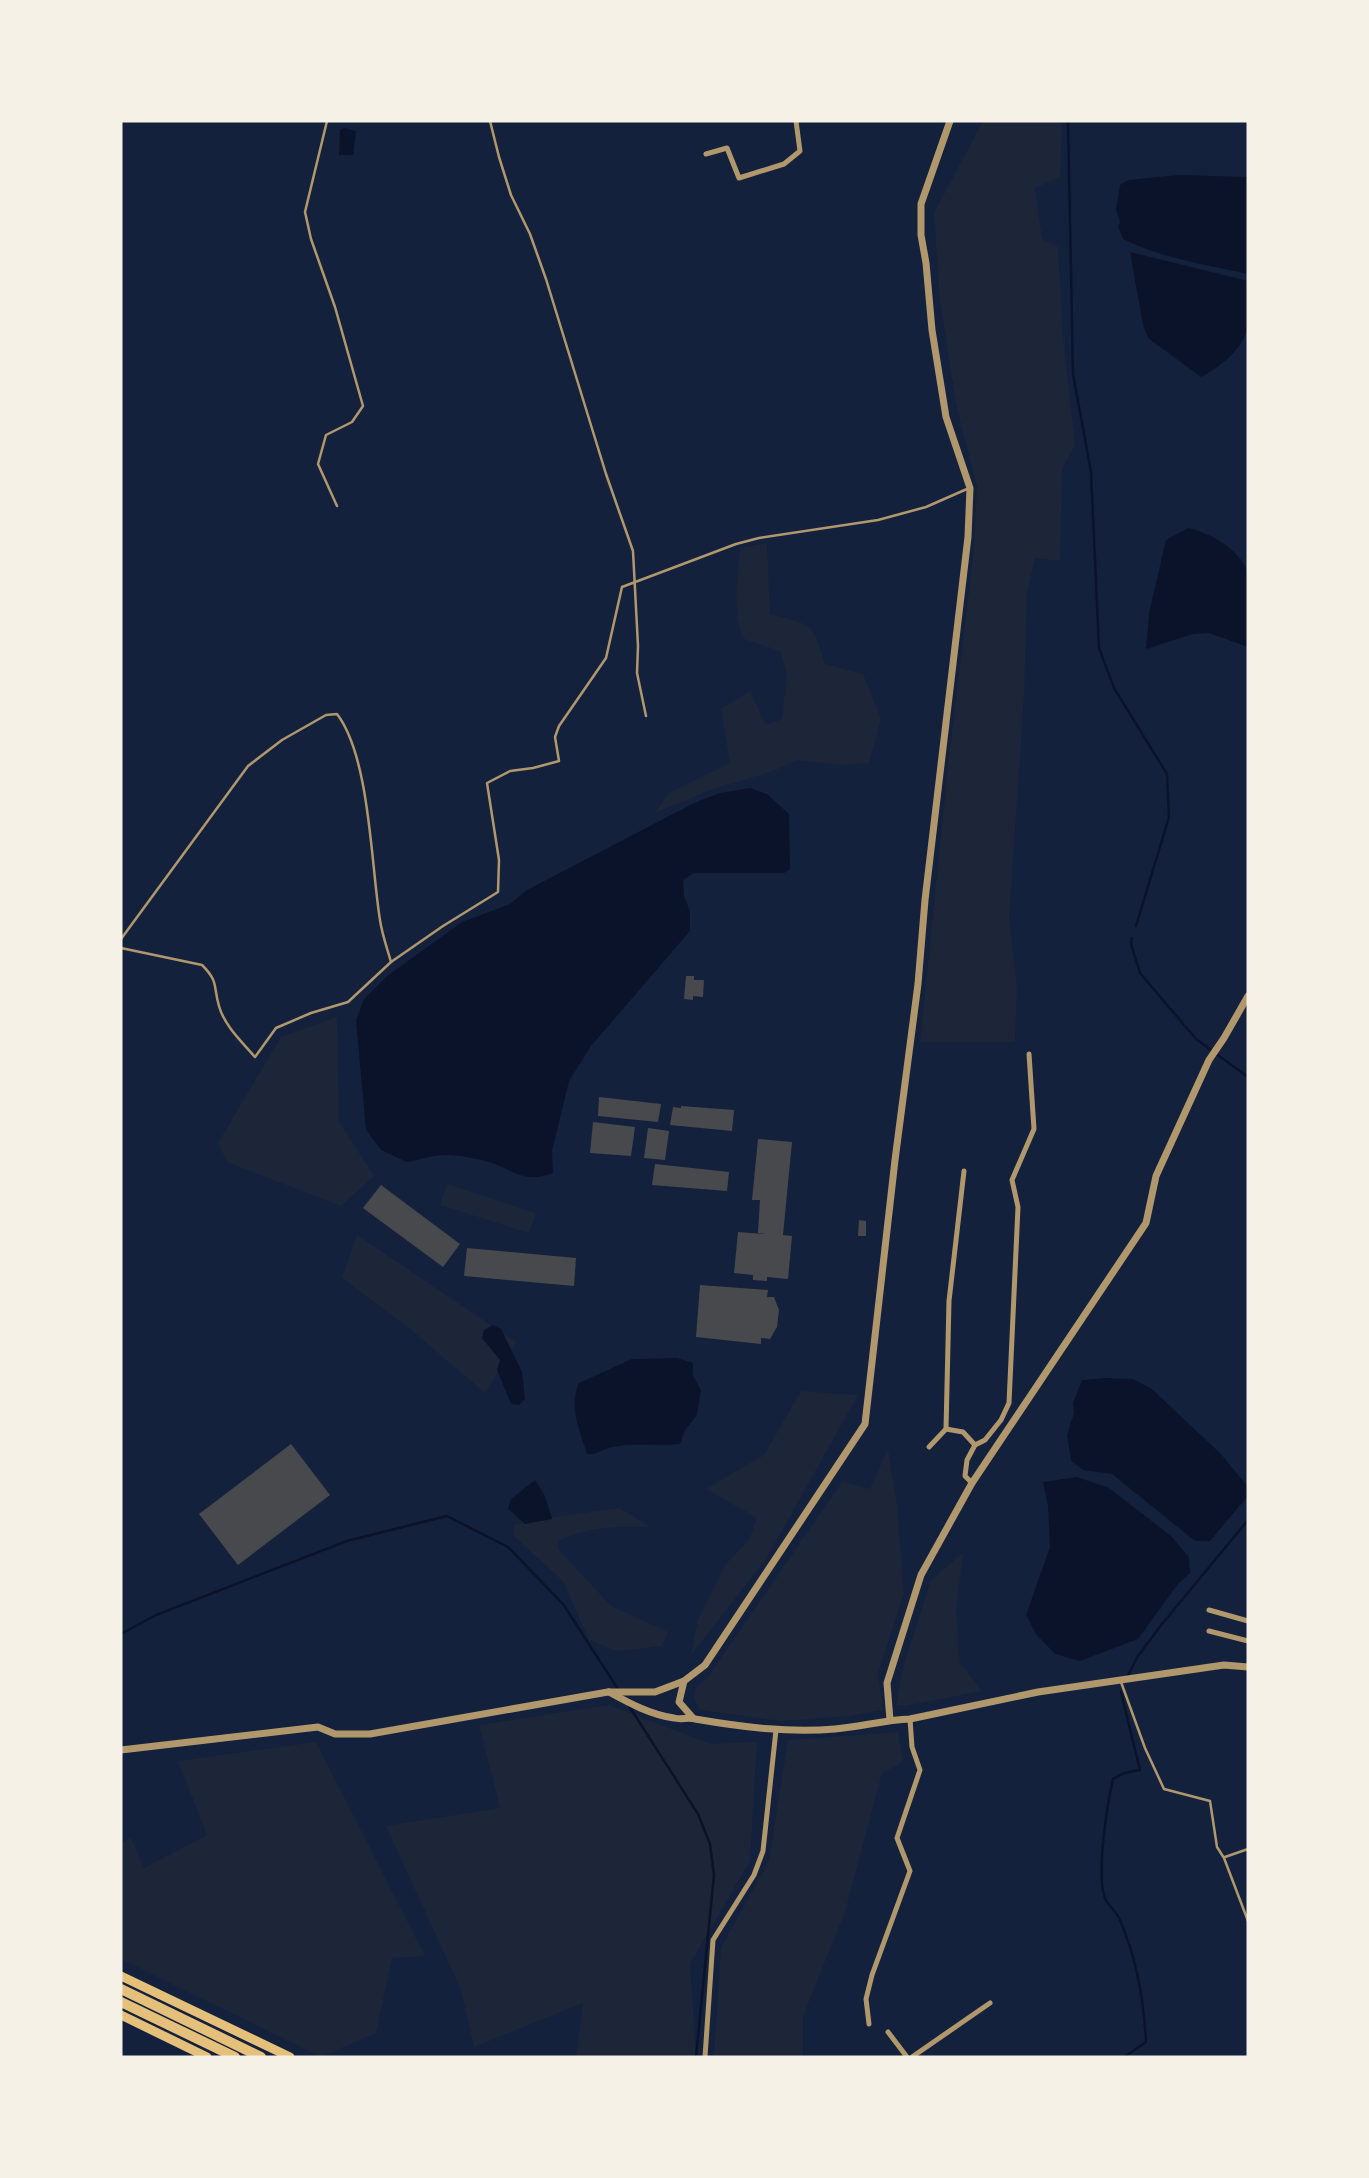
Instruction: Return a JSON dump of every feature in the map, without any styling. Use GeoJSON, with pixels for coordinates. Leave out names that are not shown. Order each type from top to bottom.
{"type":"FeatureCollection","features":[{"type":"Feature","properties":{"kind":"highway"},"geometry":{"type":"LineString","coordinates":[[121,1989],[261,2057]]}},
{"type":"Feature","properties":{"kind":"highway"},"geometry":{"type":"LineString","coordinates":[[121,2002],[235,2057]]}},
{"type":"Feature","properties":{"kind":"main road"},"geometry":{"type":"LineString","coordinates":[[121,1976],[290,2057]]}},
{"type":"Feature","properties":{"kind":"main road"},"geometry":{"type":"LineString","coordinates":[[121,2015],[206,2057]]}},
{"type":"Feature","properties":{"kind":"street"},"geometry":{"type":"LineString","coordinates":[[706,154],[727,148],[739,178],[784,163],[800,151],[796,121]]}},
{"type":"Feature","properties":{"kind":"street"},"geometry":{"type":"LineString","coordinates":[[121,1750],[318,1727],[335,1734],[370,1734],[608,1692],[655,1692],[684,1681],[705,1665],[865,1424],[968,537],[970,488],[946,417],[921,235],[921,204],[950,121]]}},
{"type":"Feature","properties":{"kind":"street"},"geometry":{"type":"LineString","coordinates":[[890,1720],[887,1683],[921,1576],[972,1483],[1146,1223],[1156,1176],[1209,1060],[1248,996]]}},
{"type":"Feature","properties":{"kind":"street"},"geometry":{"type":"LineString","coordinates":[[972,1483],[965,1476],[967,1460],[975,1445],[985,1440],[1002,1420],[1009,1403],[1017,1207],[1012,1180],[1034,1129],[1029,1054]]}},
{"type":"Feature","properties":{"kind":"street"},"geometry":{"type":"LineString","coordinates":[[929,1447],[946,1429],[949,1301],[964,1171]]}},
{"type":"Feature","properties":{"kind":"street"},"geometry":{"type":"LineString","coordinates":[[946,1429],[963,1432],[975,1445]]}},
{"type":"Feature","properties":{"kind":"street"},"geometry":{"type":"LineString","coordinates":[[1209,1610],[1248,1621]]}},
{"type":"Feature","properties":{"kind":"street"},"geometry":{"type":"LineString","coordinates":[[1209,1631],[1248,1641]]}},
{"type":"Feature","properties":{"kind":"street"},"geometry":{"type":"LineString","coordinates":[[608,1692],[636,1707],[675,1719],[693,1718],[716,1724],[776,1730],[836,1729],[910,1719],[1038,1692],[1224,1665],[1248,1667]]}},
{"type":"Feature","properties":{"kind":"street"},"geometry":{"type":"LineString","coordinates":[[684,1681],[679,1702],[693,1718]]}},
{"type":"Feature","properties":{"kind":"street"},"geometry":{"type":"LineString","coordinates":[[869,2024],[866,1999],[872,1975],[910,1871],[897,1838],[920,1770],[912,1747],[910,1719]]}},
{"type":"Feature","properties":{"kind":"street"},"geometry":{"type":"LineString","coordinates":[[705,2057],[713,1940],[754,1875],[763,1851],[776,1730]]}},
{"type":"Feature","properties":{"kind":"street"},"geometry":{"type":"LineString","coordinates":[[888,2032],[910,2057],[990,2003]]}},
{"type":"Feature","properties":{"kind":"lane"},"geometry":{"type":"LineString","coordinates":[[327,121],[305,212],[363,406],[352,422],[326,435],[318,464],[337,506]]}},
{"type":"Feature","properties":{"kind":"lane"},"geometry":{"type":"LineString","coordinates":[[490,121],[511,195],[530,234],[546,279],[606,474],[633,551],[637,673],[646,716]]}},
{"type":"Feature","properties":{"kind":"lane"},"geometry":{"type":"LineString","coordinates":[[121,948],[202,965],[216,982],[223,1015],[255,1057],[276,1028],[311,1013],[348,1002],[391,962],[498,892],[499,860],[487,783],[510,771],[559,761],[555,737],[559,726],[606,658],[622,587],[736,544],[878,520],[926,507],[970,488]]}},
{"type":"Feature","properties":{"kind":"lane"},"geometry":{"type":"LineString","coordinates":[[121,939],[248,765],[282,740],[315,721],[326,715],[337,714],[346,726],[355,752],[369,827],[380,922],[391,962]]}},
{"type":"Feature","properties":{"kind":"lane"},"geometry":{"type":"LineString","coordinates":[[1120,1681],[1145,1748],[1164,1789],[1210,1801],[1217,1847],[1224,1858],[1248,1921]]}},
{"type":"Feature","properties":{"kind":"lane"},"geometry":{"type":"LineString","coordinates":[[1224,1858],[1248,1849]]}},
{"type":"Feature","properties":{"kind":"shaded area"},"geometry":{"type":"Polygon","coordinates":[[[983,121],[1062,121],[1060,177],[1035,188],[1042,239],[1058,247],[1063,337],[1075,445],[1062,469],[1060,561],[1035,558],[1027,592],[1024,696],[1009,919],[1017,987],[1015,1042],[920,1042],[949,757],[973,557],[977,486],[957,409],[940,301],[934,213],[983,121]]]}},
{"type":"Feature","properties":{"kind":"shaded area"},"geometry":{"type":"Polygon","coordinates":[[[344,128],[356,131],[353,155],[339,155],[340,130],[344,128]]]}},
{"type":"Feature","properties":{"kind":"shaded area"},"geometry":{"type":"Polygon","coordinates":[[[1179,175],[1248,177],[1248,274],[1168,256],[1123,239],[1118,227],[1120,222],[1116,209],[1120,185],[1128,180],[1179,175]]]}},
{"type":"Feature","properties":{"kind":"shaded area"},"geometry":{"type":"Polygon","coordinates":[[[1130,252],[1248,281],[1250,313],[1244,339],[1215,369],[1201,377],[1148,338],[1143,325],[1130,252]]]}},
{"type":"Feature","properties":{"kind":"shaded area"},"geometry":{"type":"Polygon","coordinates":[[[1188,528],[1224,544],[1245,566],[1250,590],[1248,647],[1209,633],[1193,634],[1146,649],[1149,613],[1166,540],[1188,528]]]}},
{"type":"Feature","properties":{"kind":"shaded area"},"geometry":{"type":"Polygon","coordinates":[[[767,543],[770,614],[808,627],[817,639],[825,664],[863,674],[881,719],[869,763],[840,765],[797,760],[771,772],[716,788],[655,813],[669,793],[730,763],[721,709],[750,691],[766,725],[782,719],[787,673],[780,651],[744,639],[736,606],[740,548],[767,543]]]}},
{"type":"Feature","properties":{"kind":"shaded area"},"geometry":{"type":"Polygon","coordinates":[[[750,788],[767,794],[789,814],[790,869],[784,873],[694,873],[683,880],[684,896],[690,911],[690,931],[591,1046],[569,1081],[552,1151],[553,1173],[528,1177],[487,1162],[449,1155],[407,1162],[381,1150],[366,1130],[356,1020],[364,999],[387,976],[462,922],[510,904],[527,890],[696,802],[720,793],[750,788]]]}},
{"type":"Feature","properties":{"kind":"shaded area"},"geometry":{"type":"Polygon","coordinates":[[[337,1017],[339,1122],[374,1176],[341,1206],[227,1162],[218,1143],[281,1037],[337,1017]]]}},
{"type":"Feature","properties":{"kind":"shaded area"},"geometry":{"type":"Polygon","coordinates":[[[447,1184],[536,1213],[529,1233],[440,1205],[447,1184]]]}},
{"type":"Feature","properties":{"kind":"shaded area"},"geometry":{"type":"Polygon","coordinates":[[[357,1235],[516,1342],[485,1393],[409,1328],[342,1278],[357,1235]]]}},
{"type":"Feature","properties":{"kind":"shaded area"},"geometry":{"type":"Polygon","coordinates":[[[493,1325],[501,1329],[522,1372],[525,1399],[519,1405],[511,1404],[497,1370],[500,1360],[482,1338],[484,1330],[493,1325]]]}},
{"type":"Feature","properties":{"kind":"shaded area"},"geometry":{"type":"Polygon","coordinates":[[[677,1358],[693,1363],[693,1376],[701,1390],[697,1415],[685,1430],[680,1444],[627,1445],[587,1454],[575,1410],[579,1383],[632,1359],[677,1358]]]}},
{"type":"Feature","properties":{"kind":"shaded area"},"geometry":{"type":"Polygon","coordinates":[[[1133,1379],[1152,1389],[1221,1454],[1248,1487],[1248,1496],[1210,1541],[1195,1541],[1112,1474],[1083,1470],[1071,1461],[1067,1435],[1074,1413],[1073,1403],[1082,1380],[1133,1379]]]}},
{"type":"Feature","properties":{"kind":"shaded area"},"geometry":{"type":"Polygon","coordinates":[[[801,1391],[858,1395],[766,1559],[691,1655],[698,1620],[726,1564],[749,1540],[757,1518],[706,1489],[764,1455],[801,1391]]]}},
{"type":"Feature","properties":{"kind":"shaded area"},"geometry":{"type":"Polygon","coordinates":[[[888,1449],[897,1505],[904,1593],[878,1673],[883,1710],[850,1716],[780,1721],[700,1710],[694,1698],[696,1687],[706,1680],[842,1482],[870,1489],[888,1449]]]}},
{"type":"Feature","properties":{"kind":"shaded area"},"geometry":{"type":"Polygon","coordinates":[[[1077,1477],[1109,1488],[1171,1536],[1189,1557],[1190,1573],[1178,1584],[1138,1639],[1080,1661],[1055,1654],[1036,1634],[1026,1615],[1050,1547],[1048,1506],[1043,1482],[1077,1477]]]}},
{"type":"Feature","properties":{"kind":"shaded area"},"geometry":{"type":"Polygon","coordinates":[[[535,1480],[545,1496],[552,1519],[525,1524],[508,1509],[511,1499],[535,1480]]]}},
{"type":"Feature","properties":{"kind":"shaded area"},"geometry":{"type":"Polygon","coordinates":[[[620,1508],[650,1527],[615,1527],[582,1532],[559,1540],[558,1549],[611,1606],[668,1632],[662,1646],[617,1651],[589,1640],[563,1581],[513,1535],[514,1525],[620,1508]]]}},
{"type":"Feature","properties":{"kind":"shaded area"},"geometry":{"type":"Polygon","coordinates":[[[963,1553],[956,1611],[960,1663],[982,1691],[905,1706],[896,1705],[902,1671],[931,1580],[963,1553]]]}},
{"type":"Feature","properties":{"kind":"shaded area"},"geometry":{"type":"Polygon","coordinates":[[[609,1705],[711,1744],[757,1742],[750,1861],[690,1964],[696,2057],[576,2057],[583,2003],[474,2047],[461,1990],[386,1826],[500,1808],[479,1725],[609,1705]]]}},
{"type":"Feature","properties":{"kind":"shaded area"},"geometry":{"type":"Polygon","coordinates":[[[898,1732],[903,1762],[882,1773],[845,1912],[803,2016],[803,2057],[714,2057],[721,1948],[769,1861],[788,1740],[898,1732]]]}},
{"type":"Feature","properties":{"kind":"shaded area"},"geometry":{"type":"Polygon","coordinates":[[[316,1742],[425,1956],[392,1958],[376,2033],[321,2057],[121,1959],[121,1843],[131,1838],[144,1868],[207,1835],[178,1761],[316,1742]]]}},
{"type":"Feature","properties":{"kind":"building"},"geometry":{"type":"Polygon","coordinates":[[[686,976],[694,976],[694,980],[704,980],[703,997],[684,999],[686,976]]]}},
{"type":"Feature","properties":{"kind":"building"},"geometry":{"type":"Polygon","coordinates":[[[599,1097],[661,1104],[658,1122],[598,1116],[599,1097]]]}},
{"type":"Feature","properties":{"kind":"building"},"geometry":{"type":"Polygon","coordinates":[[[673,1107],[734,1110],[732,1131],[670,1125],[673,1107]]]}},
{"type":"Feature","properties":{"kind":"building"},"geometry":{"type":"Polygon","coordinates":[[[593,1122],[635,1127],[631,1156],[590,1153],[593,1122]]]}},
{"type":"Feature","properties":{"kind":"building"},"geometry":{"type":"Polygon","coordinates":[[[648,1128],[669,1131],[665,1160],[644,1158],[648,1128]]]}},
{"type":"Feature","properties":{"kind":"building"},"geometry":{"type":"Polygon","coordinates":[[[758,1139],[792,1142],[783,1235],[792,1236],[788,1279],[767,1277],[767,1281],[753,1280],[753,1275],[734,1273],[738,1232],[765,1234],[758,1233],[760,1200],[752,1200],[758,1139]]]}},
{"type":"Feature","properties":{"kind":"building"},"geometry":{"type":"Polygon","coordinates":[[[655,1164],[729,1172],[727,1191],[652,1185],[655,1164]]]}},
{"type":"Feature","properties":{"kind":"building"},"geometry":{"type":"Polygon","coordinates":[[[381,1185],[460,1244],[443,1267],[363,1208],[381,1185]]]}},
{"type":"Feature","properties":{"kind":"building"},"geometry":{"type":"Polygon","coordinates":[[[859,1220],[866,1221],[866,1236],[858,1236],[859,1220]]]}},
{"type":"Feature","properties":{"kind":"building"},"geometry":{"type":"Polygon","coordinates":[[[467,1248],[576,1258],[574,1286],[464,1276],[467,1248]]]}},
{"type":"Feature","properties":{"kind":"building"},"geometry":{"type":"Polygon","coordinates":[[[700,1285],[768,1290],[767,1297],[774,1297],[779,1310],[777,1327],[770,1339],[761,1338],[761,1344],[696,1337],[700,1285]]]}},
{"type":"Feature","properties":{"kind":"building"},"geometry":{"type":"Polygon","coordinates":[[[291,1444],[330,1495],[238,1565],[199,1514],[291,1444]]]}},
{"type":"Feature","properties":{"kind":"waterway"},"geometry":{"type":"LineString","coordinates":[[1068,121],[1073,374],[1091,472],[1099,648],[1114,688],[1167,774],[1169,817],[1136,926]]}},
{"type":"Feature","properties":{"kind":"waterway"},"geometry":{"type":"LineString","coordinates":[[1132,938],[1131,944],[1140,973],[1196,1039],[1248,1077]]}},
{"type":"Feature","properties":{"kind":"waterway"},"geometry":{"type":"LineString","coordinates":[[121,1634],[156,1615],[347,1541],[447,1516],[508,1547],[563,1604],[618,1689]]}},
{"type":"Feature","properties":{"kind":"waterway"},"geometry":{"type":"LineString","coordinates":[[1127,1677],[1138,1656],[1162,1624],[1248,1520]]}},
{"type":"Feature","properties":{"kind":"waterway"},"geometry":{"type":"LineString","coordinates":[[1121,1692],[1140,1770],[1124,1773],[1113,1779],[1103,1840],[1102,1873],[1106,1901],[1120,1920],[1135,1964],[1146,2042],[1124,2057]]}},
{"type":"Feature","properties":{"kind":"waterway"},"geometry":{"type":"LineString","coordinates":[[629,1706],[698,1814],[710,1844],[714,1875],[696,2057]]}}]}
